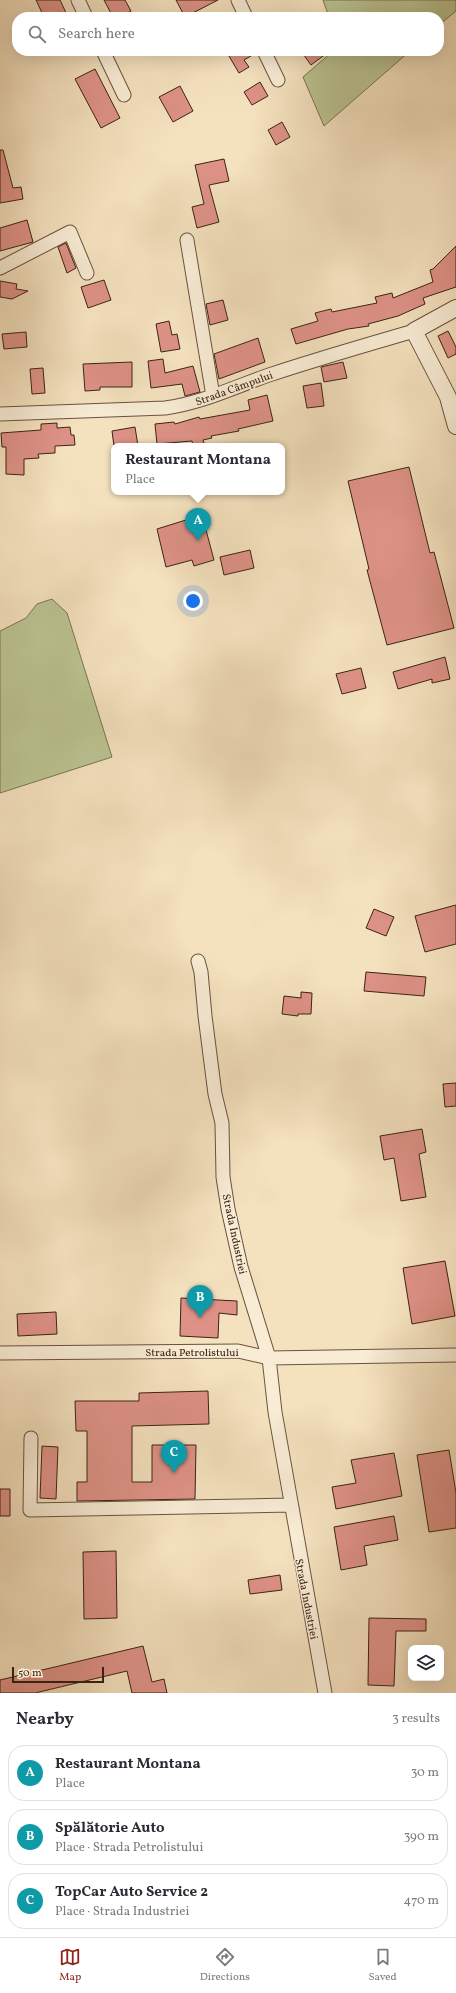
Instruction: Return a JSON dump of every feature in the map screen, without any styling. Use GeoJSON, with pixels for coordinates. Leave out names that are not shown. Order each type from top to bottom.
{"type":"FeatureCollection","features":[{"type":"Feature","properties":{"kind":"street"},"geometry":{"type":"LineString","coordinates":[[78,0],[84,12]]}},
{"type":"Feature","properties":{"kind":"street"},"geometry":{"type":"LineString","coordinates":[[238,0],[244,12]]}},
{"type":"Feature","properties":{"kind":"street"},"geometry":{"type":"LineString","coordinates":[[105,56],[124,95]]}},
{"type":"Feature","properties":{"kind":"street"},"geometry":{"type":"LineString","coordinates":[[266,56],[278,80]]}},
{"type":"Feature","properties":{"kind":"street"},"geometry":{"type":"LineString","coordinates":[[0,268],[70,232],[87,274]]}},
{"type":"Feature","properties":{"kind":"street"},"geometry":{"type":"LineString","coordinates":[[187,240],[213,396]]}},
{"type":"Feature","properties":{"kind":"street","name":"Strada Câmpului"},"geometry":{"type":"LineString","coordinates":[[0,414],[165,408],[199,402],[268,375],[414,331],[456,308]]}},
{"type":"Feature","properties":{"kind":"street"},"geometry":{"type":"LineString","coordinates":[[414,331],[448,397],[456,426]]}},
{"type":"Feature","properties":{"kind":"street","name":"Strada Industriei"},"geometry":{"type":"LineString","coordinates":[[198,961],[201,972],[215,1094],[222,1123],[222,1177],[240,1267],[269,1358],[275,1412],[290,1505],[325,1693]]}},
{"type":"Feature","properties":{"kind":"street","name":"Strada Petrolistului"},"geometry":{"type":"LineString","coordinates":[[0,1353],[238,1351],[269,1358],[456,1355]]}},
{"type":"Feature","properties":{"kind":"street"},"geometry":{"type":"LineString","coordinates":[[31,1438],[30,1510],[290,1505]]}},
{"type":"Feature","properties":{"kind":"green space"},"geometry":{"type":"Polygon","coordinates":[[[323,0],[456,0],[456,11],[444,21],[444,12],[327,12],[323,0]]]}},
{"type":"Feature","properties":{"kind":"green space"},"geometry":{"type":"Polygon","coordinates":[[[327,56],[404,56],[324,126],[303,77],[327,56]]]}},
{"type":"Feature","properties":{"kind":"green space"},"geometry":{"type":"Polygon","coordinates":[[[52,599],[67,613],[112,757],[0,793],[0,631],[26,618],[37,604],[52,599]]]}},
{"type":"Feature","properties":{"kind":"building"},"geometry":{"type":"Polygon","coordinates":[[[36,0],[60,0],[66,12],[42,12],[36,0]]]}},
{"type":"Feature","properties":{"kind":"building"},"geometry":{"type":"Polygon","coordinates":[[[104,0],[125,0],[131,11],[129,12],[110,12],[104,0]]]}},
{"type":"Feature","properties":{"kind":"building"},"geometry":{"type":"Polygon","coordinates":[[[176,0],[218,0],[195,12],[182,12],[176,0]]]}},
{"type":"Feature","properties":{"kind":"building"},"geometry":{"type":"Polygon","coordinates":[[[229,56],[251,56],[244,60],[249,67],[239,73],[229,56]]]}},
{"type":"Feature","properties":{"kind":"building"},"geometry":{"type":"Polygon","coordinates":[[[305,56],[323,56],[311,65],[305,56]]]}},
{"type":"Feature","properties":{"kind":"building"},"geometry":{"type":"Polygon","coordinates":[[[95,69],[120,118],[101,128],[75,79],[95,69]]]}},
{"type":"Feature","properties":{"kind":"building"},"geometry":{"type":"Polygon","coordinates":[[[260,82],[268,96],[252,105],[244,92],[260,82]]]}},
{"type":"Feature","properties":{"kind":"building"},"geometry":{"type":"Polygon","coordinates":[[[180,86],[193,111],[173,122],[159,97],[180,86]]]}},
{"type":"Feature","properties":{"kind":"building"},"geometry":{"type":"Polygon","coordinates":[[[282,122],[290,137],[276,145],[268,130],[282,122]]]}},
{"type":"Feature","properties":{"kind":"building"},"geometry":{"type":"Polygon","coordinates":[[[0,150],[3,150],[13,188],[21,187],[23,199],[0,203],[0,150]]]}},
{"type":"Feature","properties":{"kind":"building"},"geometry":{"type":"Polygon","coordinates":[[[224,159],[229,181],[209,185],[219,222],[197,228],[192,207],[204,204],[195,165],[224,159]]]}},
{"type":"Feature","properties":{"kind":"building"},"geometry":{"type":"Polygon","coordinates":[[[27,220],[33,242],[0,251],[0,228],[27,220]]]}},
{"type":"Feature","properties":{"kind":"building"},"geometry":{"type":"Polygon","coordinates":[[[66,243],[76,268],[67,273],[58,247],[66,243]]]}},
{"type":"Feature","properties":{"kind":"building"},"geometry":{"type":"Polygon","coordinates":[[[456,246],[456,287],[423,298],[425,304],[398,316],[368,324],[369,326],[348,329],[296,344],[291,329],[318,321],[315,313],[331,309],[332,312],[377,303],[375,297],[392,293],[393,298],[433,282],[430,270],[433,269],[456,246]]]}},
{"type":"Feature","properties":{"kind":"building"},"geometry":{"type":"Polygon","coordinates":[[[104,280],[111,300],[88,308],[81,287],[104,280]]]}},
{"type":"Feature","properties":{"kind":"building"},"geometry":{"type":"Polygon","coordinates":[[[0,281],[17,284],[16,289],[28,291],[12,299],[0,297],[0,281]]]}},
{"type":"Feature","properties":{"kind":"building"},"geometry":{"type":"Polygon","coordinates":[[[223,300],[228,320],[210,325],[206,304],[223,300]]]}},
{"type":"Feature","properties":{"kind":"building"},"geometry":{"type":"Polygon","coordinates":[[[169,321],[172,335],[177,334],[180,349],[161,352],[156,324],[169,321]]]}},
{"type":"Feature","properties":{"kind":"building"},"geometry":{"type":"Polygon","coordinates":[[[448,331],[456,347],[456,354],[448,358],[438,336],[448,331]]]}},
{"type":"Feature","properties":{"kind":"building"},"geometry":{"type":"Polygon","coordinates":[[[26,332],[27,347],[4,349],[2,334],[26,332]]]}},
{"type":"Feature","properties":{"kind":"building"},"geometry":{"type":"Polygon","coordinates":[[[258,338],[265,362],[219,379],[214,354],[258,338]]]}},
{"type":"Feature","properties":{"kind":"building"},"geometry":{"type":"Polygon","coordinates":[[[163,359],[165,373],[193,366],[200,392],[185,396],[182,384],[151,388],[148,361],[163,359]]]}},
{"type":"Feature","properties":{"kind":"building"},"geometry":{"type":"Polygon","coordinates":[[[132,362],[132,387],[100,387],[100,390],[85,391],[83,364],[132,362]]]}},
{"type":"Feature","properties":{"kind":"building"},"geometry":{"type":"Polygon","coordinates":[[[343,362],[347,378],[324,382],[321,367],[343,362]]]}},
{"type":"Feature","properties":{"kind":"building"},"geometry":{"type":"Polygon","coordinates":[[[43,368],[45,393],[32,394],[30,369],[43,368]]]}},
{"type":"Feature","properties":{"kind":"building"},"geometry":{"type":"Polygon","coordinates":[[[321,383],[324,406],[307,408],[303,386],[321,383]]]}},
{"type":"Feature","properties":{"kind":"building"},"geometry":{"type":"Polygon","coordinates":[[[267,395],[273,421],[238,429],[239,431],[211,436],[212,438],[203,440],[204,443],[192,443],[192,441],[157,443],[155,424],[174,422],[175,424],[199,417],[200,419],[250,410],[248,400],[267,395]]]}},
{"type":"Feature","properties":{"kind":"building"},"geometry":{"type":"Polygon","coordinates":[[[57,423],[57,428],[70,427],[71,435],[74,435],[75,445],[55,446],[55,453],[38,454],[39,458],[24,459],[24,475],[6,474],[6,447],[2,447],[1,433],[41,430],[41,424],[57,423]]]}},
{"type":"Feature","properties":{"kind":"building"},"geometry":{"type":"Polygon","coordinates":[[[135,427],[138,443],[114,443],[112,431],[135,427]]]}},
{"type":"Feature","properties":{"kind":"building"},"geometry":{"type":"Polygon","coordinates":[[[409,467],[430,553],[434,552],[454,628],[387,645],[367,570],[369,569],[348,481],[409,467]]]}},
{"type":"Feature","properties":{"kind":"building"},"geometry":{"type":"Polygon","coordinates":[[[202,515],[214,560],[194,566],[192,560],[166,567],[157,529],[202,515]]]}},
{"type":"Feature","properties":{"kind":"building"},"geometry":{"type":"Polygon","coordinates":[[[250,550],[254,568],[224,575],[220,557],[250,550]]]}},
{"type":"Feature","properties":{"kind":"building"},"geometry":{"type":"Polygon","coordinates":[[[445,657],[450,679],[432,683],[432,679],[398,689],[393,672],[445,657]]]}},
{"type":"Feature","properties":{"kind":"building"},"geometry":{"type":"Polygon","coordinates":[[[361,668],[366,688],[342,694],[336,674],[361,668]]]}},
{"type":"Feature","properties":{"kind":"building"},"geometry":{"type":"Polygon","coordinates":[[[456,905],[456,944],[425,952],[415,916],[456,905]]]}},
{"type":"Feature","properties":{"kind":"building"},"geometry":{"type":"Polygon","coordinates":[[[374,909],[394,917],[386,936],[366,928],[374,909]]]}},
{"type":"Feature","properties":{"kind":"building"},"geometry":{"type":"Polygon","coordinates":[[[366,972],[426,977],[424,996],[364,991],[366,972]]]}},
{"type":"Feature","properties":{"kind":"building"},"geometry":{"type":"Polygon","coordinates":[[[301,992],[312,993],[311,1014],[298,1014],[298,1016],[282,1014],[284,996],[301,998],[301,992]]]}},
{"type":"Feature","properties":{"kind":"building"},"geometry":{"type":"Polygon","coordinates":[[[456,1083],[456,1106],[445,1107],[443,1084],[456,1083]]]}},
{"type":"Feature","properties":{"kind":"building"},"geometry":{"type":"Polygon","coordinates":[[[422,1129],[426,1152],[419,1154],[426,1197],[401,1201],[394,1158],[384,1160],[380,1136],[422,1129]]]}},
{"type":"Feature","properties":{"kind":"building"},"geometry":{"type":"Polygon","coordinates":[[[445,1261],[455,1316],[412,1324],[403,1268],[445,1261]]]}},
{"type":"Feature","properties":{"kind":"building"},"geometry":{"type":"Polygon","coordinates":[[[181,1298],[237,1301],[237,1315],[219,1313],[218,1338],[180,1336],[181,1298]]]}},
{"type":"Feature","properties":{"kind":"building"},"geometry":{"type":"Polygon","coordinates":[[[56,1312],[57,1334],[18,1336],[17,1314],[56,1312]]]}},
{"type":"Feature","properties":{"kind":"building"},"geometry":{"type":"Polygon","coordinates":[[[208,1391],[209,1424],[132,1426],[132,1482],[152,1482],[152,1445],[196,1445],[195,1499],[77,1501],[77,1482],[87,1482],[87,1431],[76,1431],[75,1401],[139,1401],[139,1393],[208,1391]]]}},
{"type":"Feature","properties":{"kind":"building"},"geometry":{"type":"Polygon","coordinates":[[[42,1446],[58,1447],[56,1499],[40,1498],[42,1446]]]}},
{"type":"Feature","properties":{"kind":"building"},"geometry":{"type":"Polygon","coordinates":[[[449,1450],[456,1493],[456,1528],[429,1532],[417,1455],[449,1450]]]}},
{"type":"Feature","properties":{"kind":"building"},"geometry":{"type":"Polygon","coordinates":[[[394,1453],[402,1496],[336,1509],[332,1487],[356,1483],[351,1460],[394,1453]]]}},
{"type":"Feature","properties":{"kind":"building"},"geometry":{"type":"Polygon","coordinates":[[[0,1489],[10,1489],[10,1516],[0,1516],[0,1489]]]}},
{"type":"Feature","properties":{"kind":"building"},"geometry":{"type":"Polygon","coordinates":[[[394,1516],[398,1540],[364,1546],[367,1565],[341,1570],[334,1527],[394,1516]]]}},
{"type":"Feature","properties":{"kind":"building"},"geometry":{"type":"Polygon","coordinates":[[[116,1551],[117,1618],[84,1619],[83,1552],[116,1551]]]}},
{"type":"Feature","properties":{"kind":"building"},"geometry":{"type":"Polygon","coordinates":[[[280,1575],[282,1590],[250,1594],[248,1580],[280,1575]]]}},
{"type":"Feature","properties":{"kind":"building"},"geometry":{"type":"Polygon","coordinates":[[[369,1618],[426,1619],[426,1631],[396,1631],[394,1686],[368,1685],[369,1618]]]}},
{"type":"Feature","properties":{"kind":"building"},"geometry":{"type":"Polygon","coordinates":[[[143,1646],[152,1682],[164,1679],[167,1693],[132,1693],[127,1671],[35,1693],[0,1693],[0,1680],[143,1646]]]}},
{"type":"Feature","properties":{"kind":"place","name":"Restaurant Montana"},"geometry":{"type":"Point","coordinates":[198,541]}},
{"type":"Feature","properties":{"kind":"place","name":"Spălătorie Auto"},"geometry":{"type":"Point","coordinates":[200,1318]}},
{"type":"Feature","properties":{"kind":"place","name":"TopCar Auto Service 2"},"geometry":{"type":"Point","coordinates":[174,1473]}}]}
